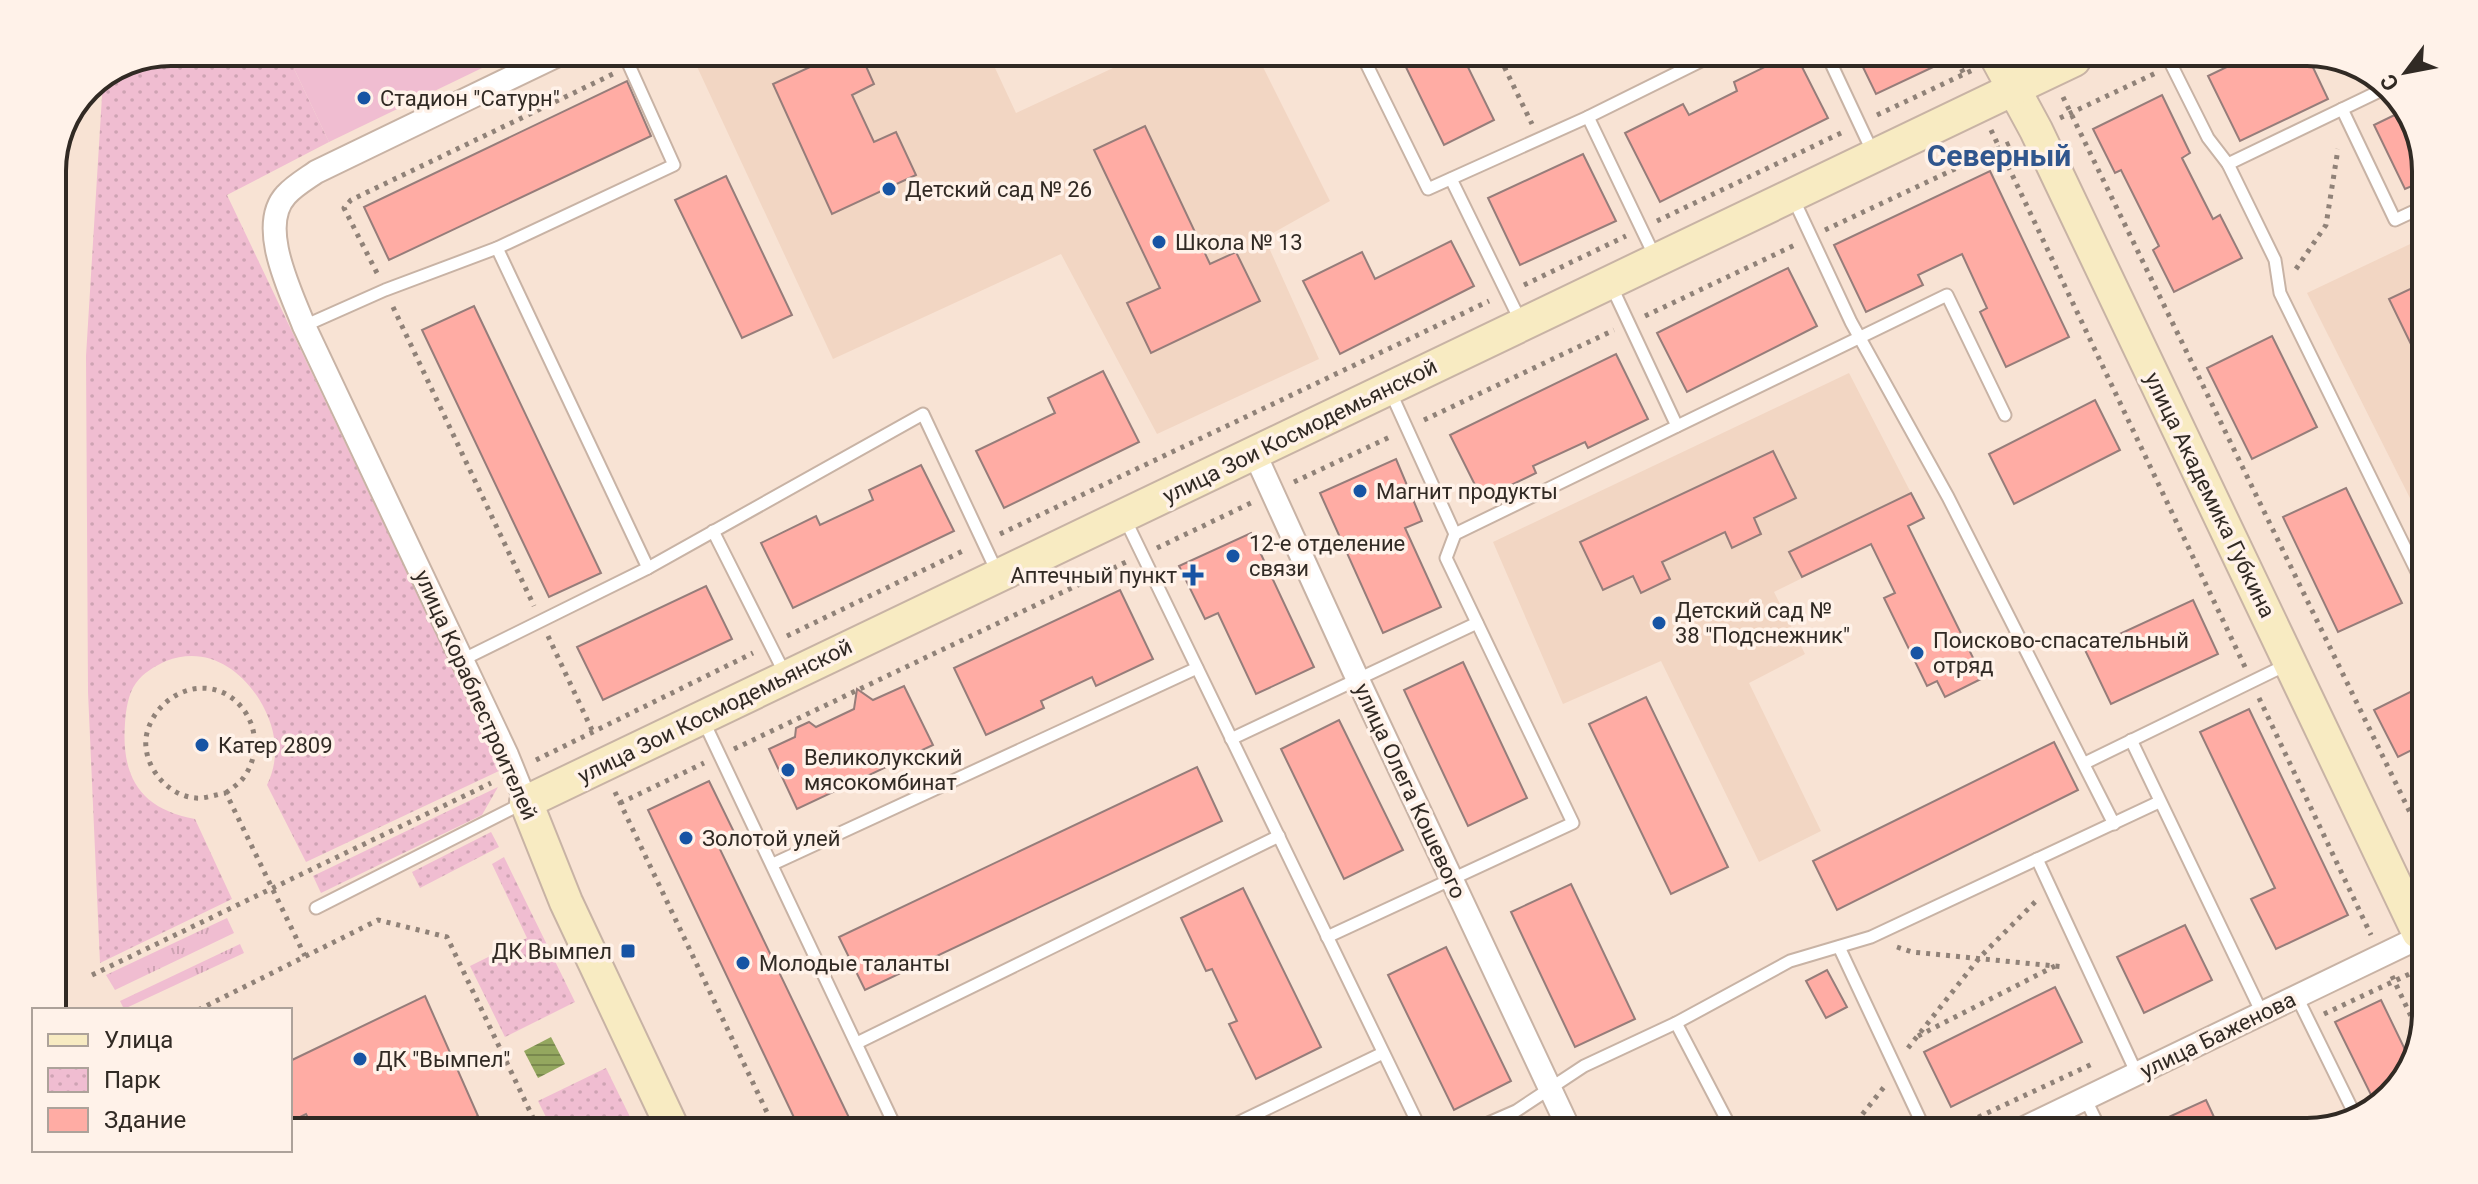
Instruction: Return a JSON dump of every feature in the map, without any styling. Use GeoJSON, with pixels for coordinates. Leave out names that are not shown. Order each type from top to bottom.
{"type":"FeatureCollection","features":[{"type":"Feature","properties":{"kind":"street","name":"улица Кораблестроителей"},"geometry":{"type":"LineString","coordinates":[[535,66],[316,172],[284,197],[273,222],[281,264],[304,326],[462,660],[526,802],[566,902],[668,1118]]}},
{"type":"Feature","properties":{"kind":"street","name":"улица Академика Губкина"},"geometry":{"type":"LineString","coordinates":[[2001,66],[2036,130],[2412,919]]}},
{"type":"Feature","properties":{"kind":"street","name":"улица Зои Космодемьянской"},"geometry":{"type":"LineString","coordinates":[[526,802],[2061,66]]}},
{"type":"Feature","properties":{"kind":"street","name":"улица Олега Кошевого"},"geometry":{"type":"LineString","coordinates":[[1254,452],[1564,1118]]}},
{"type":"Feature","properties":{"kind":"street","name":"улица Баженова"},"geometry":{"type":"LineString","coordinates":[[2044,1118],[2412,941]]}},
{"type":"Feature","properties":{"kind":"lane"},"geometry":{"type":"LineString","coordinates":[[304,326],[385,290],[497,248],[674,165],[630,66]]}},
{"type":"Feature","properties":{"kind":"lane"},"geometry":{"type":"LineString","coordinates":[[1367,66],[1428,189],[1588,117],[1691,66]]}},
{"type":"Feature","properties":{"kind":"lane"},"geometry":{"type":"LineString","coordinates":[[1832,66],[1874,155]]}},
{"type":"Feature","properties":{"kind":"lane"},"geometry":{"type":"LineString","coordinates":[[2172,66],[2208,138],[2228,164],[2275,260],[2280,293],[2412,562]]}},
{"type":"Feature","properties":{"kind":"lane"},"geometry":{"type":"LineString","coordinates":[[2228,164],[2366,98]]}},
{"type":"Feature","properties":{"kind":"lane"},"geometry":{"type":"LineString","coordinates":[[2342,109],[2395,220],[2412,212]]}},
{"type":"Feature","properties":{"kind":"lane"},"geometry":{"type":"LineString","coordinates":[[1588,117],[1656,261]]}},
{"type":"Feature","properties":{"kind":"lane"},"geometry":{"type":"LineString","coordinates":[[1451,179],[1522,324]]}},
{"type":"Feature","properties":{"kind":"lane"},"geometry":{"type":"LineString","coordinates":[[1792,196],[1859,337],[1948,497],[2114,824]]}},
{"type":"Feature","properties":{"kind":"lane"},"geometry":{"type":"LineString","coordinates":[[497,248],[648,568]]}},
{"type":"Feature","properties":{"kind":"lane"},"geometry":{"type":"LineString","coordinates":[[1610,283],[1677,426]]}},
{"type":"Feature","properties":{"kind":"lane"},"geometry":{"type":"LineString","coordinates":[[1327,937],[1573,823],[1446,558],[1455,534],[1947,295],[2005,415]]}},
{"type":"Feature","properties":{"kind":"lane"},"geometry":{"type":"LineString","coordinates":[[1389,388],[1455,534]]}},
{"type":"Feature","properties":{"kind":"lane"},"geometry":{"type":"LineString","coordinates":[[462,660],[648,568],[923,414],[998,575]]}},
{"type":"Feature","properties":{"kind":"lane"},"geometry":{"type":"LineString","coordinates":[[1123,515],[1415,1118]]}},
{"type":"Feature","properties":{"kind":"lane"},"geometry":{"type":"LineString","coordinates":[[713,531],[786,676]]}},
{"type":"Feature","properties":{"kind":"lane"},"geometry":{"type":"LineString","coordinates":[[1231,739],[1477,623]]}},
{"type":"Feature","properties":{"kind":"lane"},"geometry":{"type":"LineString","coordinates":[[2085,763],[2290,664]]}},
{"type":"Feature","properties":{"kind":"lane"},"geometry":{"type":"LineString","coordinates":[[773,864],[1197,668]]}},
{"type":"Feature","properties":{"kind":"lane"},"geometry":{"type":"LineString","coordinates":[[701,717],[891,1118]]}},
{"type":"Feature","properties":{"kind":"lane"},"geometry":{"type":"LineString","coordinates":[[2131,740],[2262,1013]]}},
{"type":"Feature","properties":{"kind":"lane"},"geometry":{"type":"LineString","coordinates":[[316,908],[526,802]]}},
{"type":"Feature","properties":{"kind":"lane"},"geometry":{"type":"LineString","coordinates":[[1500,1118],[1516,1111],[1584,1066],[1676,1023],[1790,961],[1871,937],[2159,802]]}},
{"type":"Feature","properties":{"kind":"lane"},"geometry":{"type":"LineString","coordinates":[[857,1043],[1279,836]]}},
{"type":"Feature","properties":{"kind":"lane"},"geometry":{"type":"LineString","coordinates":[[2037,859],[2137,1074]]}},
{"type":"Feature","properties":{"kind":"lane"},"geometry":{"type":"LineString","coordinates":[[1839,947],[1919,1118]]}},
{"type":"Feature","properties":{"kind":"lane"},"geometry":{"type":"LineString","coordinates":[[2297,997],[2351,1108]]}},
{"type":"Feature","properties":{"kind":"lane"},"geometry":{"type":"LineString","coordinates":[[1676,1023],[1726,1118]]}},
{"type":"Feature","properties":{"kind":"lane"},"geometry":{"type":"LineString","coordinates":[[1248,1118],[1383,1053]]}},
{"type":"Feature","properties":{"kind":"lane"},"geometry":{"type":"LineString","coordinates":[[2085,1098],[2095,1118]]}},
{"type":"Feature","properties":{"kind":"path"},"geometry":{"type":"LineString","coordinates":[[615,66],[351,200],[344,208],[541,621],[602,765],[770,1118]]}},
{"type":"Feature","properties":{"kind":"path"},"geometry":{"type":"LineString","coordinates":[[1504,66],[1539,139]]}},
{"type":"Feature","properties":{"kind":"path"},"geometry":{"type":"LineString","coordinates":[[2063,66],[2412,816]]}},
{"type":"Feature","properties":{"kind":"path"},"geometry":{"type":"LineString","coordinates":[[2280,293],[2326,225],[2342,109]]}},
{"type":"Feature","properties":{"kind":"path"},"geometry":{"type":"LineString","coordinates":[[1999,148],[2412,1018]]}},
{"type":"Feature","properties":{"kind":"path"},"geometry":{"type":"LineString","coordinates":[[92,975],[513,772],[590,731],[1288,398]]}},
{"type":"Feature","properties":{"kind":"path"},"geometry":{"type":"LineString","coordinates":[[204,688],[224,693],[247,714],[256,738],[254,758],[243,779],[226,793],[197,798],[177,793],[157,777],[147,756],[146,739],[151,720],[162,704],[182,692],[204,688]]}},
{"type":"Feature","properties":{"kind":"path"},"geometry":{"type":"LineString","coordinates":[[226,793],[305,956]]}},
{"type":"Feature","properties":{"kind":"path"},"geometry":{"type":"LineString","coordinates":[[1859,1118],[1897,1069],[1913,1039],[1941,1009],[1980,957],[2050,887]]}},
{"type":"Feature","properties":{"kind":"path"},"geometry":{"type":"LineString","coordinates":[[202,1008],[378,920],[447,937],[533,1118]]}},
{"type":"Feature","properties":{"kind":"path"},"geometry":{"type":"LineString","coordinates":[[1871,937],[1912,952],[2057,965],[2090,972]]}},
{"type":"Feature","properties":{"kind":"path"},"geometry":{"type":"LineString","coordinates":[[1913,1039],[2081,954]]}},
{"type":"Feature","properties":{"kind":"path"},"geometry":{"type":"LineString","coordinates":[[2309,1022],[2412,973]]}},
{"type":"Feature","properties":{"kind":"shaded area"},"geometry":{"type":"Polygon","coordinates":[[[697,66],[994,66],[1016,113],[1117,66],[1262,66],[1330,201],[1273,233],[1270,250],[1319,359],[1157,434],[1061,254],[833,359],[697,66]]]}},
{"type":"Feature","properties":{"kind":"shaded area"},"geometry":{"type":"Polygon","coordinates":[[[2412,243],[2412,502],[2307,293],[2412,243]]]}},
{"type":"Feature","properties":{"kind":"shaded area","name":"Детский сад № 38 \"Подснежник\""},"geometry":{"type":"Polygon","coordinates":[[[1849,373],[1924,518],[1774,592],[1805,654],[1749,683],[1821,831],[1759,862],[1661,661],[1563,704],[1493,542],[1849,373]]]}},
{"type":"Feature","properties":{"kind":"shaded area"},"geometry":{"type":"Polygon","coordinates":[[[551,1037],[565,1064],[538,1078],[524,1051],[551,1037]]]}},
{"type":"Feature","properties":{"kind":"green space"},"geometry":{"type":"Polygon","coordinates":[[[293,66],[329,142],[227,195],[501,770],[306,862],[267,785],[274,763],[275,742],[265,710],[251,687],[230,669],[207,658],[180,657],[162,663],[142,676],[131,692],[125,743],[131,775],[148,799],[161,808],[195,819],[232,899],[100,963],[88,692],[86,356],[102,92],[119,80],[157,67],[293,66]]]}},
{"type":"Feature","properties":{"kind":"green space","name":"Стадион \"Сатурн\""},"geometry":{"type":"Polygon","coordinates":[[[293,66],[486,66],[329,142],[293,66]]]}},
{"type":"Feature","properties":{"kind":"green space"},"geometry":{"type":"Polygon","coordinates":[[[498,787],[482,815],[321,893],[313,876],[498,787]]]}},
{"type":"Feature","properties":{"kind":"green space"},"geometry":{"type":"Polygon","coordinates":[[[491,832],[499,847],[420,888],[412,872],[491,832]]]}},
{"type":"Feature","properties":{"kind":"green space"},"geometry":{"type":"Polygon","coordinates":[[[504,857],[575,1002],[505,1037],[470,966],[527,938],[492,864],[504,857]]]}},
{"type":"Feature","properties":{"kind":"green space"},"geometry":{"type":"Polygon","coordinates":[[[227,918],[234,933],[115,990],[106,975],[227,918]]]}},
{"type":"Feature","properties":{"kind":"green space"},"geometry":{"type":"Polygon","coordinates":[[[240,944],[244,953],[126,1008],[120,1001],[240,944]]]}},
{"type":"Feature","properties":{"kind":"green space"},"geometry":{"type":"Polygon","coordinates":[[[606,1068],[631,1118],[546,1118],[538,1101],[606,1068]]]}},
{"type":"Feature","properties":{"kind":"building"},"geometry":{"type":"Polygon","coordinates":[[[812,66],[866,66],[874,84],[852,95],[874,142],[896,132],[916,175],[832,214],[773,84],[812,66]]]}},
{"type":"Feature","properties":{"kind":"building"},"geometry":{"type":"Polygon","coordinates":[[[1405,66],[1467,66],[1494,120],[1444,145],[1405,66]]]}},
{"type":"Feature","properties":{"kind":"building"},"geometry":{"type":"Polygon","coordinates":[[[1767,66],[1802,66],[1828,118],[1660,202],[1625,133],[1683,104],[1689,115],[1737,91],[1734,82],[1767,66]]]}},
{"type":"Feature","properties":{"kind":"building"},"geometry":{"type":"Polygon","coordinates":[[[1862,66],[1935,66],[1876,94],[1862,66]]]}},
{"type":"Feature","properties":{"kind":"building"},"geometry":{"type":"Polygon","coordinates":[[[2229,66],[2313,67],[2328,99],[2240,141],[2208,76],[2229,66]]]}},
{"type":"Feature","properties":{"kind":"building"},"geometry":{"type":"Polygon","coordinates":[[[627,81],[651,136],[389,260],[364,207],[627,81]]]}},
{"type":"Feature","properties":{"kind":"building"},"geometry":{"type":"Polygon","coordinates":[[[2162,95],[2190,153],[2182,158],[2213,219],[2220,215],[2242,258],[2174,292],[2153,250],[2159,246],[2121,170],[2115,173],[2093,129],[2162,95]]]}},
{"type":"Feature","properties":{"kind":"building"},"geometry":{"type":"Polygon","coordinates":[[[2395,115],[2406,137],[2412,164],[2412,186],[2405,189],[2374,125],[2395,115]]]}},
{"type":"Feature","properties":{"kind":"building"},"geometry":{"type":"Polygon","coordinates":[[[1145,126],[1210,264],[1236,252],[1260,301],[1151,353],[1127,303],[1160,288],[1094,150],[1145,126]]]}},
{"type":"Feature","properties":{"kind":"building"},"geometry":{"type":"Polygon","coordinates":[[[1583,154],[1616,221],[1520,265],[1488,198],[1583,154]]]}},
{"type":"Feature","properties":{"kind":"building"},"geometry":{"type":"Polygon","coordinates":[[[1990,171],[2069,337],[2006,367],[1980,312],[1987,308],[1962,254],[1918,275],[1923,285],[1866,312],[1834,245],[1990,171]]]}},
{"type":"Feature","properties":{"kind":"building"},"geometry":{"type":"Polygon","coordinates":[[[726,176],[792,315],[742,338],[675,200],[726,176]]]}},
{"type":"Feature","properties":{"kind":"building"},"geometry":{"type":"Polygon","coordinates":[[[1451,241],[1474,286],[1340,354],[1303,281],[1362,252],[1375,279],[1451,241]]]}},
{"type":"Feature","properties":{"kind":"building"},"geometry":{"type":"Polygon","coordinates":[[[1788,268],[1817,326],[1687,392],[1657,333],[1788,268]]]}},
{"type":"Feature","properties":{"kind":"building"},"geometry":{"type":"Polygon","coordinates":[[[2412,288],[2412,346],[2389,299],[2412,288]]]}},
{"type":"Feature","properties":{"kind":"building"},"geometry":{"type":"Polygon","coordinates":[[[474,306],[601,573],[549,597],[422,330],[474,306]]]}},
{"type":"Feature","properties":{"kind":"building"},"geometry":{"type":"Polygon","coordinates":[[[2272,336],[2317,427],[2252,459],[2207,368],[2272,336]]]}},
{"type":"Feature","properties":{"kind":"building"},"geometry":{"type":"Polygon","coordinates":[[[1616,354],[1648,419],[1588,448],[1585,442],[1533,466],[1536,473],[1482,499],[1450,435],[1616,354]]]}},
{"type":"Feature","properties":{"kind":"building"},"geometry":{"type":"Polygon","coordinates":[[[1103,371],[1139,442],[1004,508],[976,451],[1055,413],[1048,398],[1103,371]]]}},
{"type":"Feature","properties":{"kind":"building"},"geometry":{"type":"Polygon","coordinates":[[[2095,400],[2120,450],[2014,504],[1989,454],[2095,400]]]}},
{"type":"Feature","properties":{"kind":"building"},"geometry":{"type":"Polygon","coordinates":[[[1773,451],[1796,498],[1754,518],[1761,534],[1732,548],[1725,532],[1662,562],[1670,579],[1641,593],[1633,576],[1603,590],[1580,542],[1773,451]]]}},
{"type":"Feature","properties":{"kind":"building"},"geometry":{"type":"Polygon","coordinates":[[[1396,459],[1422,521],[1405,528],[1441,607],[1383,633],[1320,493],[1396,459]]]}},
{"type":"Feature","properties":{"kind":"building"},"geometry":{"type":"Polygon","coordinates":[[[921,465],[954,531],[793,608],[761,543],[816,516],[820,525],[873,500],[869,490],[921,465]]]}},
{"type":"Feature","properties":{"kind":"building"},"geometry":{"type":"Polygon","coordinates":[[[2346,488],[2402,603],[2338,632],[2283,517],[2346,488]]]}},
{"type":"Feature","properties":{"kind":"building"},"geometry":{"type":"Polygon","coordinates":[[[1911,493],[1924,518],[1908,526],[1983,678],[1945,697],[1937,681],[1927,686],[1884,598],[1895,593],[1871,544],[1802,577],[1789,552],[1911,493]]]}},
{"type":"Feature","properties":{"kind":"building"},"geometry":{"type":"Polygon","coordinates":[[[1251,533],[1314,667],[1256,694],[1218,613],[1205,619],[1179,566],[1251,533]]]}},
{"type":"Feature","properties":{"kind":"building"},"geometry":{"type":"Polygon","coordinates":[[[706,586],[732,639],[603,700],[577,647],[706,586]]]}},
{"type":"Feature","properties":{"kind":"building"},"geometry":{"type":"Polygon","coordinates":[[[1120,590],[1153,659],[1096,686],[1092,677],[1041,701],[1044,708],[986,735],[954,668],[1120,590]]]}},
{"type":"Feature","properties":{"kind":"building"},"geometry":{"type":"Polygon","coordinates":[[[2193,600],[2218,654],[2111,704],[2085,650],[2193,600]]]}},
{"type":"Feature","properties":{"kind":"building"},"geometry":{"type":"Polygon","coordinates":[[[1463,662],[1527,798],[1468,826],[1404,690],[1463,662]]]}},
{"type":"Feature","properties":{"kind":"building"},"geometry":{"type":"Polygon","coordinates":[[[904,686],[933,745],[797,809],[769,749],[795,737],[796,728],[809,722],[816,727],[854,709],[857,689],[873,700],[904,686]]]}},
{"type":"Feature","properties":{"kind":"building"},"geometry":{"type":"Polygon","coordinates":[[[2412,691],[2412,750],[2398,757],[2374,710],[2412,691]]]}},
{"type":"Feature","properties":{"kind":"building"},"geometry":{"type":"Polygon","coordinates":[[[1646,697],[1728,867],[1671,894],[1589,724],[1646,697]]]}},
{"type":"Feature","properties":{"kind":"building"},"geometry":{"type":"Polygon","coordinates":[[[2249,709],[2348,915],[2276,949],[2251,899],[2275,888],[2200,732],[2249,709]]]}},
{"type":"Feature","properties":{"kind":"building"},"geometry":{"type":"Polygon","coordinates":[[[1339,720],[1403,850],[1344,879],[1281,749],[1339,720]]]}},
{"type":"Feature","properties":{"kind":"building"},"geometry":{"type":"Polygon","coordinates":[[[2054,742],[2078,790],[1837,910],[1813,861],[2054,742]]]}},
{"type":"Feature","properties":{"kind":"building"},"geometry":{"type":"Polygon","coordinates":[[[1197,767],[1222,821],[865,990],[839,937],[1197,767]]]}},
{"type":"Feature","properties":{"kind":"building"},"geometry":{"type":"Polygon","coordinates":[[[709,781],[734,832],[716,841],[849,1118],[794,1118],[648,810],[709,781]]]}},
{"type":"Feature","properties":{"kind":"building"},"geometry":{"type":"Polygon","coordinates":[[[1571,884],[1635,1019],[1575,1047],[1511,912],[1571,884]]]}},
{"type":"Feature","properties":{"kind":"building"},"geometry":{"type":"Polygon","coordinates":[[[1243,888],[1321,1047],[1256,1079],[1229,1024],[1237,1021],[1212,969],[1206,971],[1181,918],[1243,888]]]}},
{"type":"Feature","properties":{"kind":"building"},"geometry":{"type":"Polygon","coordinates":[[[2185,925],[2212,980],[2144,1013],[2117,957],[2185,925]]]}},
{"type":"Feature","properties":{"kind":"building"},"geometry":{"type":"Polygon","coordinates":[[[1446,947],[1511,1081],[1454,1110],[1388,975],[1446,947]]]}},
{"type":"Feature","properties":{"kind":"building"},"geometry":{"type":"Polygon","coordinates":[[[1827,970],[1847,1007],[1826,1018],[1806,981],[1827,970]]]}},
{"type":"Feature","properties":{"kind":"building"},"geometry":{"type":"Polygon","coordinates":[[[2055,987],[2082,1042],[1951,1107],[1924,1052],[2055,987]]]}},
{"type":"Feature","properties":{"kind":"building","name":"ДК \"Вымпел\""},"geometry":{"type":"Polygon","coordinates":[[[425,996],[478,1116],[308,1118],[306,1114],[292,1118],[292,1060],[425,996]]]}},
{"type":"Feature","properties":{"kind":"building"},"geometry":{"type":"Polygon","coordinates":[[[2381,1000],[2405,1050],[2390,1077],[2371,1095],[2335,1022],[2381,1000]]]}},
{"type":"Feature","properties":{"kind":"building"},"geometry":{"type":"Polygon","coordinates":[[[2206,1100],[2214,1118],[2167,1118],[2206,1100]]]}},
{"type":"Feature","properties":{"kind":"place","name":"Стадион \"Сатурн\""},"geometry":{"type":"Point","coordinates":[364,98]}},
{"type":"Feature","properties":{"kind":"place","name":"Детский сад № 26"},"geometry":{"type":"Point","coordinates":[889,189]}},
{"type":"Feature","properties":{"kind":"place","name":"Школа № 13"},"geometry":{"type":"Point","coordinates":[1159,242]}},
{"type":"Feature","properties":{"kind":"place","name":"Магнит продукты"},"geometry":{"type":"Point","coordinates":[1360,491]}},
{"type":"Feature","properties":{"kind":"place","name":"12-е отделение связи"},"geometry":{"type":"Point","coordinates":[1233,556]}},
{"type":"Feature","properties":{"kind":"place","name":"Аптечный пункт"},"geometry":{"type":"Point","coordinates":[1193,575]}},
{"type":"Feature","properties":{"kind":"place","name":"Детский сад № 38 \"Подснежник\""},"geometry":{"type":"Point","coordinates":[1659,623]}},
{"type":"Feature","properties":{"kind":"place","name":"Поисково-спасательный отряд"},"geometry":{"type":"Point","coordinates":[1917,653]}},
{"type":"Feature","properties":{"kind":"place","name":"Катер 2809"},"geometry":{"type":"Point","coordinates":[202,745]}},
{"type":"Feature","properties":{"kind":"place","name":"Великолукский мясокомбинат"},"geometry":{"type":"Point","coordinates":[788,770]}},
{"type":"Feature","properties":{"kind":"place","name":"Золотой улей"},"geometry":{"type":"Point","coordinates":[686,838]}},
{"type":"Feature","properties":{"kind":"place","name":"ДК Вымпел"},"geometry":{"type":"Point","coordinates":[628,951]}},
{"type":"Feature","properties":{"kind":"place","name":"Молодые таланты"},"geometry":{"type":"Point","coordinates":[743,963]}},
{"type":"Feature","properties":{"kind":"place","name":"ДК \"Вымпел\""},"geometry":{"type":"Point","coordinates":[360,1059]}},
{"type":"Feature","properties":{"kind":"district","name":"Северный"},"geometry":{"type":"Point","coordinates":[1999,155]}}]}
